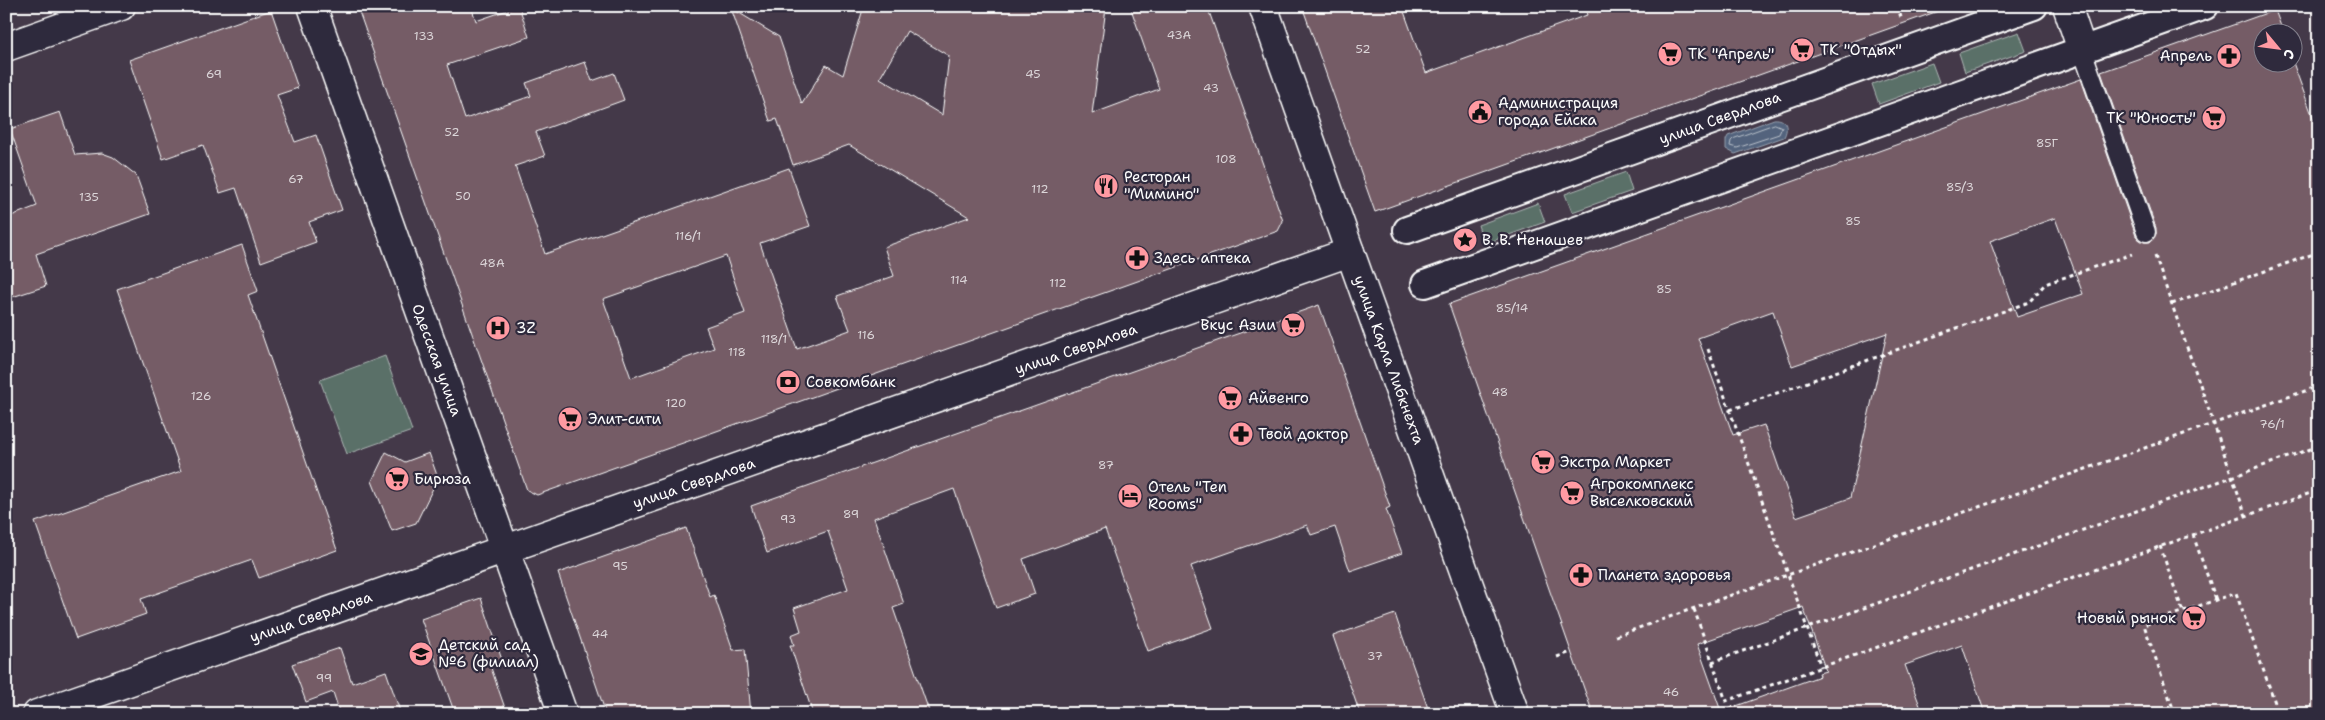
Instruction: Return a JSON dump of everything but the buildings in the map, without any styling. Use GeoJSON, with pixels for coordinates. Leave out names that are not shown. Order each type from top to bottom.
{"type":"FeatureCollection","features":[{"type":"Feature","properties":{"kind":"street"},"geometry":{"type":"LineString","coordinates":[[6,47],[121,6]]}},
{"type":"Feature","properties":{"kind":"street","name":"Одесская улица"},"geometry":{"type":"LineString","coordinates":[[312,6],[563,714]]}},
{"type":"Feature","properties":{"kind":"street","name":"улица Карла Либкнехта"},"geometry":{"type":"LineString","coordinates":[[1263,6],[1515,714]]}},
{"type":"Feature","properties":{"kind":"street","name":"улица Свердлова"},"geometry":{"type":"LineString","coordinates":[[1407,230],[2034,6]]}},
{"type":"Feature","properties":{"kind":"street"},"geometry":{"type":"LineString","coordinates":[[2067,6],[2082,50]]}},
{"type":"Feature","properties":{"kind":"street"},"geometry":{"type":"LineString","coordinates":[[1426,284],[2205,6]]}},
{"type":"Feature","properties":{"kind":"street","name":"улица Свердлова"},"geometry":{"type":"LineString","coordinates":[[37,714],[1350,252]]}},
{"type":"Feature","properties":{"kind":"lane"},"geometry":{"type":"LineString","coordinates":[[2082,50],[2149,240]]}},
{"type":"Feature","properties":{"kind":"path"},"geometry":{"type":"LineString","coordinates":[[1897,6],[1903,23]]}},
{"type":"Feature","properties":{"kind":"path"},"geometry":{"type":"LineString","coordinates":[[1730,410],[2029,302],[2045,284],[2149,240],[2246,516]]}},
{"type":"Feature","properties":{"kind":"path"},"geometry":{"type":"LineString","coordinates":[[2172,304],[2319,252]]}},
{"type":"Feature","properties":{"kind":"path"},"geometry":{"type":"LineString","coordinates":[[1708,349],[1820,667]]}},
{"type":"Feature","properties":{"kind":"path"},"geometry":{"type":"LineString","coordinates":[[1616,636],[2319,386]]}},
{"type":"Feature","properties":{"kind":"path"},"geometry":{"type":"LineString","coordinates":[[1712,662],[2319,446]]}},
{"type":"Feature","properties":{"kind":"path"},"geometry":{"type":"LineString","coordinates":[[1694,608],[1726,701],[2319,490]]}},
{"type":"Feature","properties":{"kind":"path"},"geometry":{"type":"LineString","coordinates":[[2193,535],[2216,600]]}},
{"type":"Feature","properties":{"kind":"path"},"geometry":{"type":"LineString","coordinates":[[2160,546],[2183,612]]}},
{"type":"Feature","properties":{"kind":"path"},"geometry":{"type":"LineString","coordinates":[[2175,714],[2144,625],[2236,593],[2279,714]]}},
{"type":"Feature","properties":{"kind":"path"},"geometry":{"type":"LineString","coordinates":[[1557,657],[1572,652]]}},
{"type":"Feature","properties":{"kind":"green space"},"geometry":{"type":"Polygon","coordinates":[[[2019,32],[2026,51],[1965,72],[1959,53],[2019,32]]]}},
{"type":"Feature","properties":{"kind":"green space"},"geometry":{"type":"Polygon","coordinates":[[[1932,63],[1939,82],[1879,104],[1872,84],[1932,63]]]}},
{"type":"Feature","properties":{"kind":"green space"},"geometry":{"type":"Polygon","coordinates":[[[1626,172],[1632,191],[1572,212],[1565,194],[1626,172]]]}},
{"type":"Feature","properties":{"kind":"green space"},"geometry":{"type":"Polygon","coordinates":[[[1538,203],[1545,222],[1484,244],[1478,225],[1538,203]]]}},
{"type":"Feature","properties":{"kind":"green space"},"geometry":{"type":"Polygon","coordinates":[[[385,356],[412,431],[347,454],[320,380],[385,356]]]}},
{"type":"Feature","properties":{"kind":"water"},"geometry":{"type":"Polygon","coordinates":[[[1774,119],[1784,122],[1786,130],[1784,137],[1735,154],[1726,149],[1728,136],[1774,119]]]}},
{"type":"Feature","properties":{"kind":"place","name":"ТК \"Отдых\""},"geometry":{"type":"Point","coordinates":[1802,50]}},
{"type":"Feature","properties":{"kind":"place","name":"ТК \"Апрель\""},"geometry":{"type":"Point","coordinates":[1670,54]}},
{"type":"Feature","properties":{"kind":"place","name":"Апрель"},"geometry":{"type":"Point","coordinates":[2229,56]}},
{"type":"Feature","properties":{"kind":"place","name":"Администрация города Ейска"},"geometry":{"type":"Point","coordinates":[1480,112]}},
{"type":"Feature","properties":{"kind":"place","name":"ТК \"Юность\""},"geometry":{"type":"Point","coordinates":[2214,118]}},
{"type":"Feature","properties":{"kind":"place","name":"Ресторан \"Мимино\""},"geometry":{"type":"Point","coordinates":[1106,186]}},
{"type":"Feature","properties":{"kind":"place","name":"В. В. Ненашев"},"geometry":{"type":"Point","coordinates":[1465,240]}},
{"type":"Feature","properties":{"kind":"place","name":"Здесь аптека"},"geometry":{"type":"Point","coordinates":[1137,258]}},
{"type":"Feature","properties":{"kind":"place","name":"Вкус Азии"},"geometry":{"type":"Point","coordinates":[1293,325]}},
{"type":"Feature","properties":{"kind":"place","name":"3Z"},"geometry":{"type":"Point","coordinates":[498,328]}},
{"type":"Feature","properties":{"kind":"place","name":"Совкомбанк"},"geometry":{"type":"Point","coordinates":[788,382]}},
{"type":"Feature","properties":{"kind":"place","name":"Айвенго"},"geometry":{"type":"Point","coordinates":[1230,398]}},
{"type":"Feature","properties":{"kind":"place","name":"Элит-сити"},"geometry":{"type":"Point","coordinates":[570,419]}},
{"type":"Feature","properties":{"kind":"place","name":"Твой доктор"},"geometry":{"type":"Point","coordinates":[1241,434]}},
{"type":"Feature","properties":{"kind":"place","name":"Экстра Маркет"},"geometry":{"type":"Point","coordinates":[1543,462]}},
{"type":"Feature","properties":{"kind":"place","name":"Бирюза"},"geometry":{"type":"Point","coordinates":[397,479]}},
{"type":"Feature","properties":{"kind":"place","name":"Агрокомплекс Выселковский"},"geometry":{"type":"Point","coordinates":[1572,493]}},
{"type":"Feature","properties":{"kind":"place","name":"Отель \"Ten Rooms\""},"geometry":{"type":"Point","coordinates":[1130,496]}},
{"type":"Feature","properties":{"kind":"place","name":"Планета здоровья"},"geometry":{"type":"Point","coordinates":[1581,575]}},
{"type":"Feature","properties":{"kind":"place","name":"Новый рынок"},"geometry":{"type":"Point","coordinates":[2194,618]}},
{"type":"Feature","properties":{"kind":"place","name":"Детский сад №6 (филиал)"},"geometry":{"type":"Point","coordinates":[421,654]}}]}
